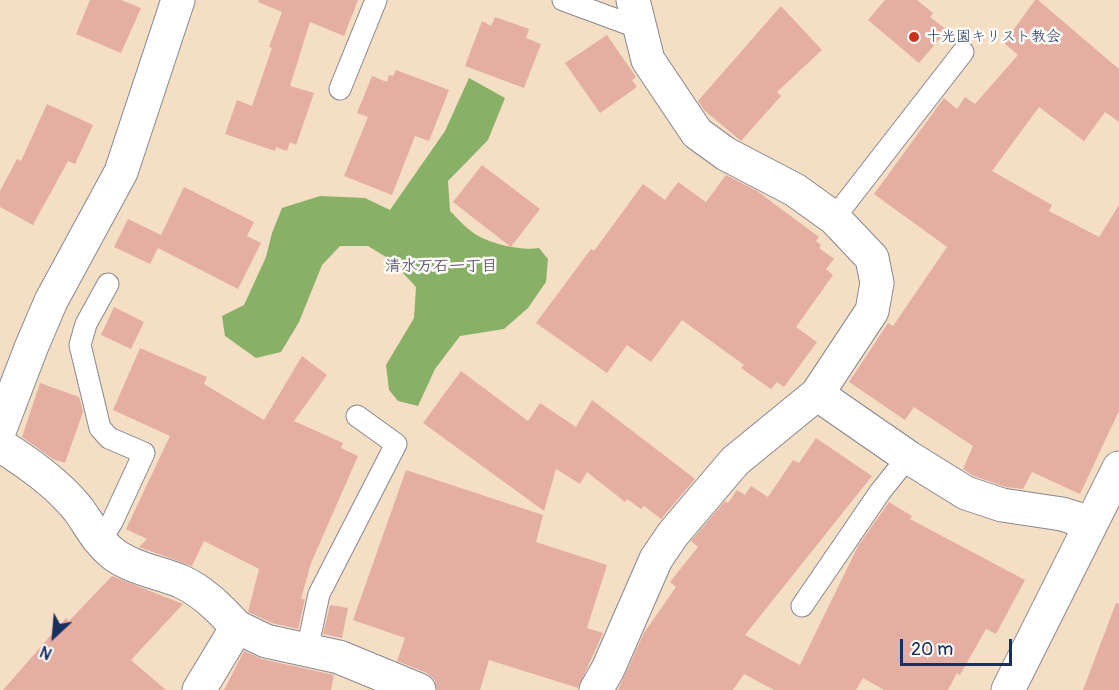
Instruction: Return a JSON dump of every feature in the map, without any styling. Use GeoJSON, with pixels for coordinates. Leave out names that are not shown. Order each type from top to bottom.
{"type":"FeatureCollection","features":[{"type":"Feature","properties":{"kind":"street"},"geometry":{"type":"LineString","coordinates":[[0,429],[51,301],[121,172],[178,0]]}},
{"type":"Feature","properties":{"kind":"street"},"geometry":{"type":"LineString","coordinates":[[596,690],[608,669],[656,559],[673,534],[735,461],[817,394],[872,311],[877,283],[872,258],[834,218],[795,190],[726,154],[697,134],[648,60],[636,14]]}},
{"type":"Feature","properties":{"kind":"street"},"geometry":{"type":"LineString","coordinates":[[817,394],[908,457],[966,493],[1002,506],[1062,514],[1091,524]]}},
{"type":"Feature","properties":{"kind":"street"},"geometry":{"type":"LineString","coordinates":[[0,445],[31,465],[77,508],[100,541],[113,553],[136,566],[182,582],[215,603],[237,627],[266,641],[339,657],[419,690]]}},
{"type":"Feature","properties":{"kind":"street"},"geometry":{"type":"LineString","coordinates":[[1008,690],[1119,468]]}},
{"type":"Feature","properties":{"kind":"street"},"geometry":{"type":"LineString","coordinates":[[199,690],[237,627]]}},
{"type":"Feature","properties":{"kind":"lane"},"geometry":{"type":"LineString","coordinates":[[340,89],[376,0]]}},
{"type":"Feature","properties":{"kind":"lane"},"geometry":{"type":"LineString","coordinates":[[563,0],[636,14]]}},
{"type":"Feature","properties":{"kind":"lane"},"geometry":{"type":"LineString","coordinates":[[834,218],[963,52]]}},
{"type":"Feature","properties":{"kind":"lane"},"geometry":{"type":"LineString","coordinates":[[100,541],[112,522],[144,453],[109,438],[100,428],[80,345],[86,324],[108,284]]}},
{"type":"Feature","properties":{"kind":"lane"},"geometry":{"type":"LineString","coordinates":[[307,650],[319,594],[396,444],[357,416]]}},
{"type":"Feature","properties":{"kind":"lane"},"geometry":{"type":"LineString","coordinates":[[802,606],[880,492],[908,457]]}},
{"type":"Feature","properties":{"kind":"green space"},"geometry":{"type":"Polygon","coordinates":[[[469,78],[505,98],[488,140],[448,181],[450,211],[481,238],[515,248],[539,248],[548,259],[546,282],[528,308],[504,329],[460,336],[435,369],[418,406],[398,401],[389,390],[386,365],[414,318],[416,287],[391,260],[368,246],[340,246],[322,265],[299,322],[281,352],[256,358],[225,336],[222,316],[244,305],[266,257],[282,208],[320,196],[365,198],[390,210],[445,131],[469,78]]]}},
{"type":"Feature","properties":{"kind":"building"},"geometry":{"type":"Polygon","coordinates":[[[90,0],[121,0],[141,8],[121,53],[76,34],[90,0]]]}},
{"type":"Feature","properties":{"kind":"building"},"geometry":{"type":"Polygon","coordinates":[[[259,0],[358,0],[344,36],[310,22],[290,86],[314,93],[296,145],[290,142],[287,151],[276,147],[275,151],[225,134],[237,100],[252,106],[282,12],[258,2],[259,0]]]}},
{"type":"Feature","properties":{"kind":"building","name":"十光園キリスト教会"},"geometry":{"type":"Polygon","coordinates":[[[885,0],[917,0],[933,13],[930,17],[947,30],[919,63],[868,20],[885,0]]]}},
{"type":"Feature","properties":{"kind":"building"},"geometry":{"type":"Polygon","coordinates":[[[1035,0],[1038,0],[1119,69],[1119,122],[1105,112],[1084,141],[1039,107],[992,171],[1052,205],[1049,211],[1099,237],[1119,205],[1119,411],[1080,494],[1032,472],[1023,489],[1006,487],[974,476],[963,469],[973,446],[914,407],[905,420],[849,382],[888,323],[893,326],[947,247],[874,194],[944,98],[957,109],[965,97],[975,104],[1018,55],[1004,43],[1035,0]]]}},
{"type":"Feature","properties":{"kind":"building"},"geometry":{"type":"Polygon","coordinates":[[[781,6],[822,50],[777,92],[781,96],[741,141],[704,110],[698,101],[781,6]]]}},
{"type":"Feature","properties":{"kind":"building"},"geometry":{"type":"Polygon","coordinates":[[[495,17],[529,29],[526,38],[541,44],[524,88],[465,66],[482,21],[491,26],[495,17]]]}},
{"type":"Feature","properties":{"kind":"building"},"geometry":{"type":"Polygon","coordinates":[[[607,35],[636,77],[632,80],[637,87],[600,113],[565,63],[607,35]]]}},
{"type":"Feature","properties":{"kind":"building"},"geometry":{"type":"Polygon","coordinates":[[[396,70],[449,90],[429,141],[415,136],[392,195],[344,176],[368,117],[357,113],[372,76],[387,82],[389,75],[393,76],[396,70]]]}},
{"type":"Feature","properties":{"kind":"building"},"geometry":{"type":"Polygon","coordinates":[[[47,104],[93,125],[75,164],[68,161],[33,225],[0,207],[0,191],[17,159],[21,161],[47,104]]]}},
{"type":"Feature","properties":{"kind":"building"},"geometry":{"type":"Polygon","coordinates":[[[482,165],[540,209],[511,247],[453,202],[482,165]]]}},
{"type":"Feature","properties":{"kind":"building"},"geometry":{"type":"Polygon","coordinates":[[[726,175],[757,191],[819,237],[816,241],[821,245],[819,248],[834,259],[826,269],[833,275],[796,327],[817,342],[784,387],[777,382],[771,389],[741,368],[744,365],[682,320],[651,362],[627,345],[607,373],[536,323],[591,249],[594,251],[643,184],[665,200],[678,182],[706,202],[726,175]]]}},
{"type":"Feature","properties":{"kind":"building"},"geometry":{"type":"Polygon","coordinates":[[[184,187],[254,222],[247,236],[261,243],[238,289],[158,248],[150,264],[114,247],[128,219],[161,235],[184,187]]]}},
{"type":"Feature","properties":{"kind":"building"},"geometry":{"type":"Polygon","coordinates":[[[114,307],[144,322],[131,349],[101,335],[114,307]]]}},
{"type":"Feature","properties":{"kind":"building"},"geometry":{"type":"Polygon","coordinates":[[[140,348],[207,377],[204,384],[264,420],[302,356],[327,375],[294,421],[343,443],[341,448],[358,456],[311,563],[301,599],[305,599],[298,629],[272,623],[248,612],[259,569],[204,541],[192,566],[139,547],[147,539],[126,529],[170,436],[113,410],[140,348]]]}},
{"type":"Feature","properties":{"kind":"building"},"geometry":{"type":"Polygon","coordinates":[[[461,371],[528,421],[540,403],[576,427],[592,400],[695,479],[661,519],[644,506],[641,509],[627,499],[625,502],[587,472],[580,484],[556,469],[544,511],[423,423],[461,371]]]}},
{"type":"Feature","properties":{"kind":"building"},"geometry":{"type":"Polygon","coordinates":[[[40,383],[79,397],[83,412],[65,463],[53,459],[22,437],[40,383]]]}},
{"type":"Feature","properties":{"kind":"building"},"geometry":{"type":"Polygon","coordinates":[[[816,438],[872,476],[745,635],[800,665],[858,546],[889,502],[912,516],[910,519],[1025,580],[996,634],[986,629],[960,675],[957,673],[948,690],[884,690],[863,678],[856,690],[774,690],[744,674],[733,690],[618,690],[644,633],[676,587],[670,582],[698,547],[691,541],[725,501],[728,503],[737,490],[745,495],[751,486],[768,497],[793,460],[799,463],[816,438]]]}},
{"type":"Feature","properties":{"kind":"building"},"geometry":{"type":"Polygon","coordinates":[[[406,470],[543,515],[536,542],[607,565],[587,628],[603,633],[578,688],[489,660],[480,690],[437,690],[434,679],[427,673],[397,661],[405,638],[353,620],[406,470]]]}},
{"type":"Feature","properties":{"kind":"building"},"geometry":{"type":"Polygon","coordinates":[[[112,576],[183,604],[131,660],[166,690],[3,690],[66,618],[69,621],[112,576]]]}},
{"type":"Feature","properties":{"kind":"building"},"geometry":{"type":"Polygon","coordinates":[[[1116,603],[1119,604],[1119,690],[1083,690],[1116,603]]]}},
{"type":"Feature","properties":{"kind":"building"},"geometry":{"type":"Polygon","coordinates":[[[330,605],[348,608],[342,638],[323,634],[330,605]]]}},
{"type":"Feature","properties":{"kind":"building"},"geometry":{"type":"Polygon","coordinates":[[[244,651],[262,659],[334,675],[331,690],[224,690],[244,651]]]}},
{"type":"Feature","properties":{"kind":"place","name":"十光園キリスト教会"},"geometry":{"type":"Point","coordinates":[914,37]}},
{"type":"Feature","properties":{"kind":"district","name":"清水万石一丁目"},"geometry":{"type":"Point","coordinates":[441,267]}}]}
